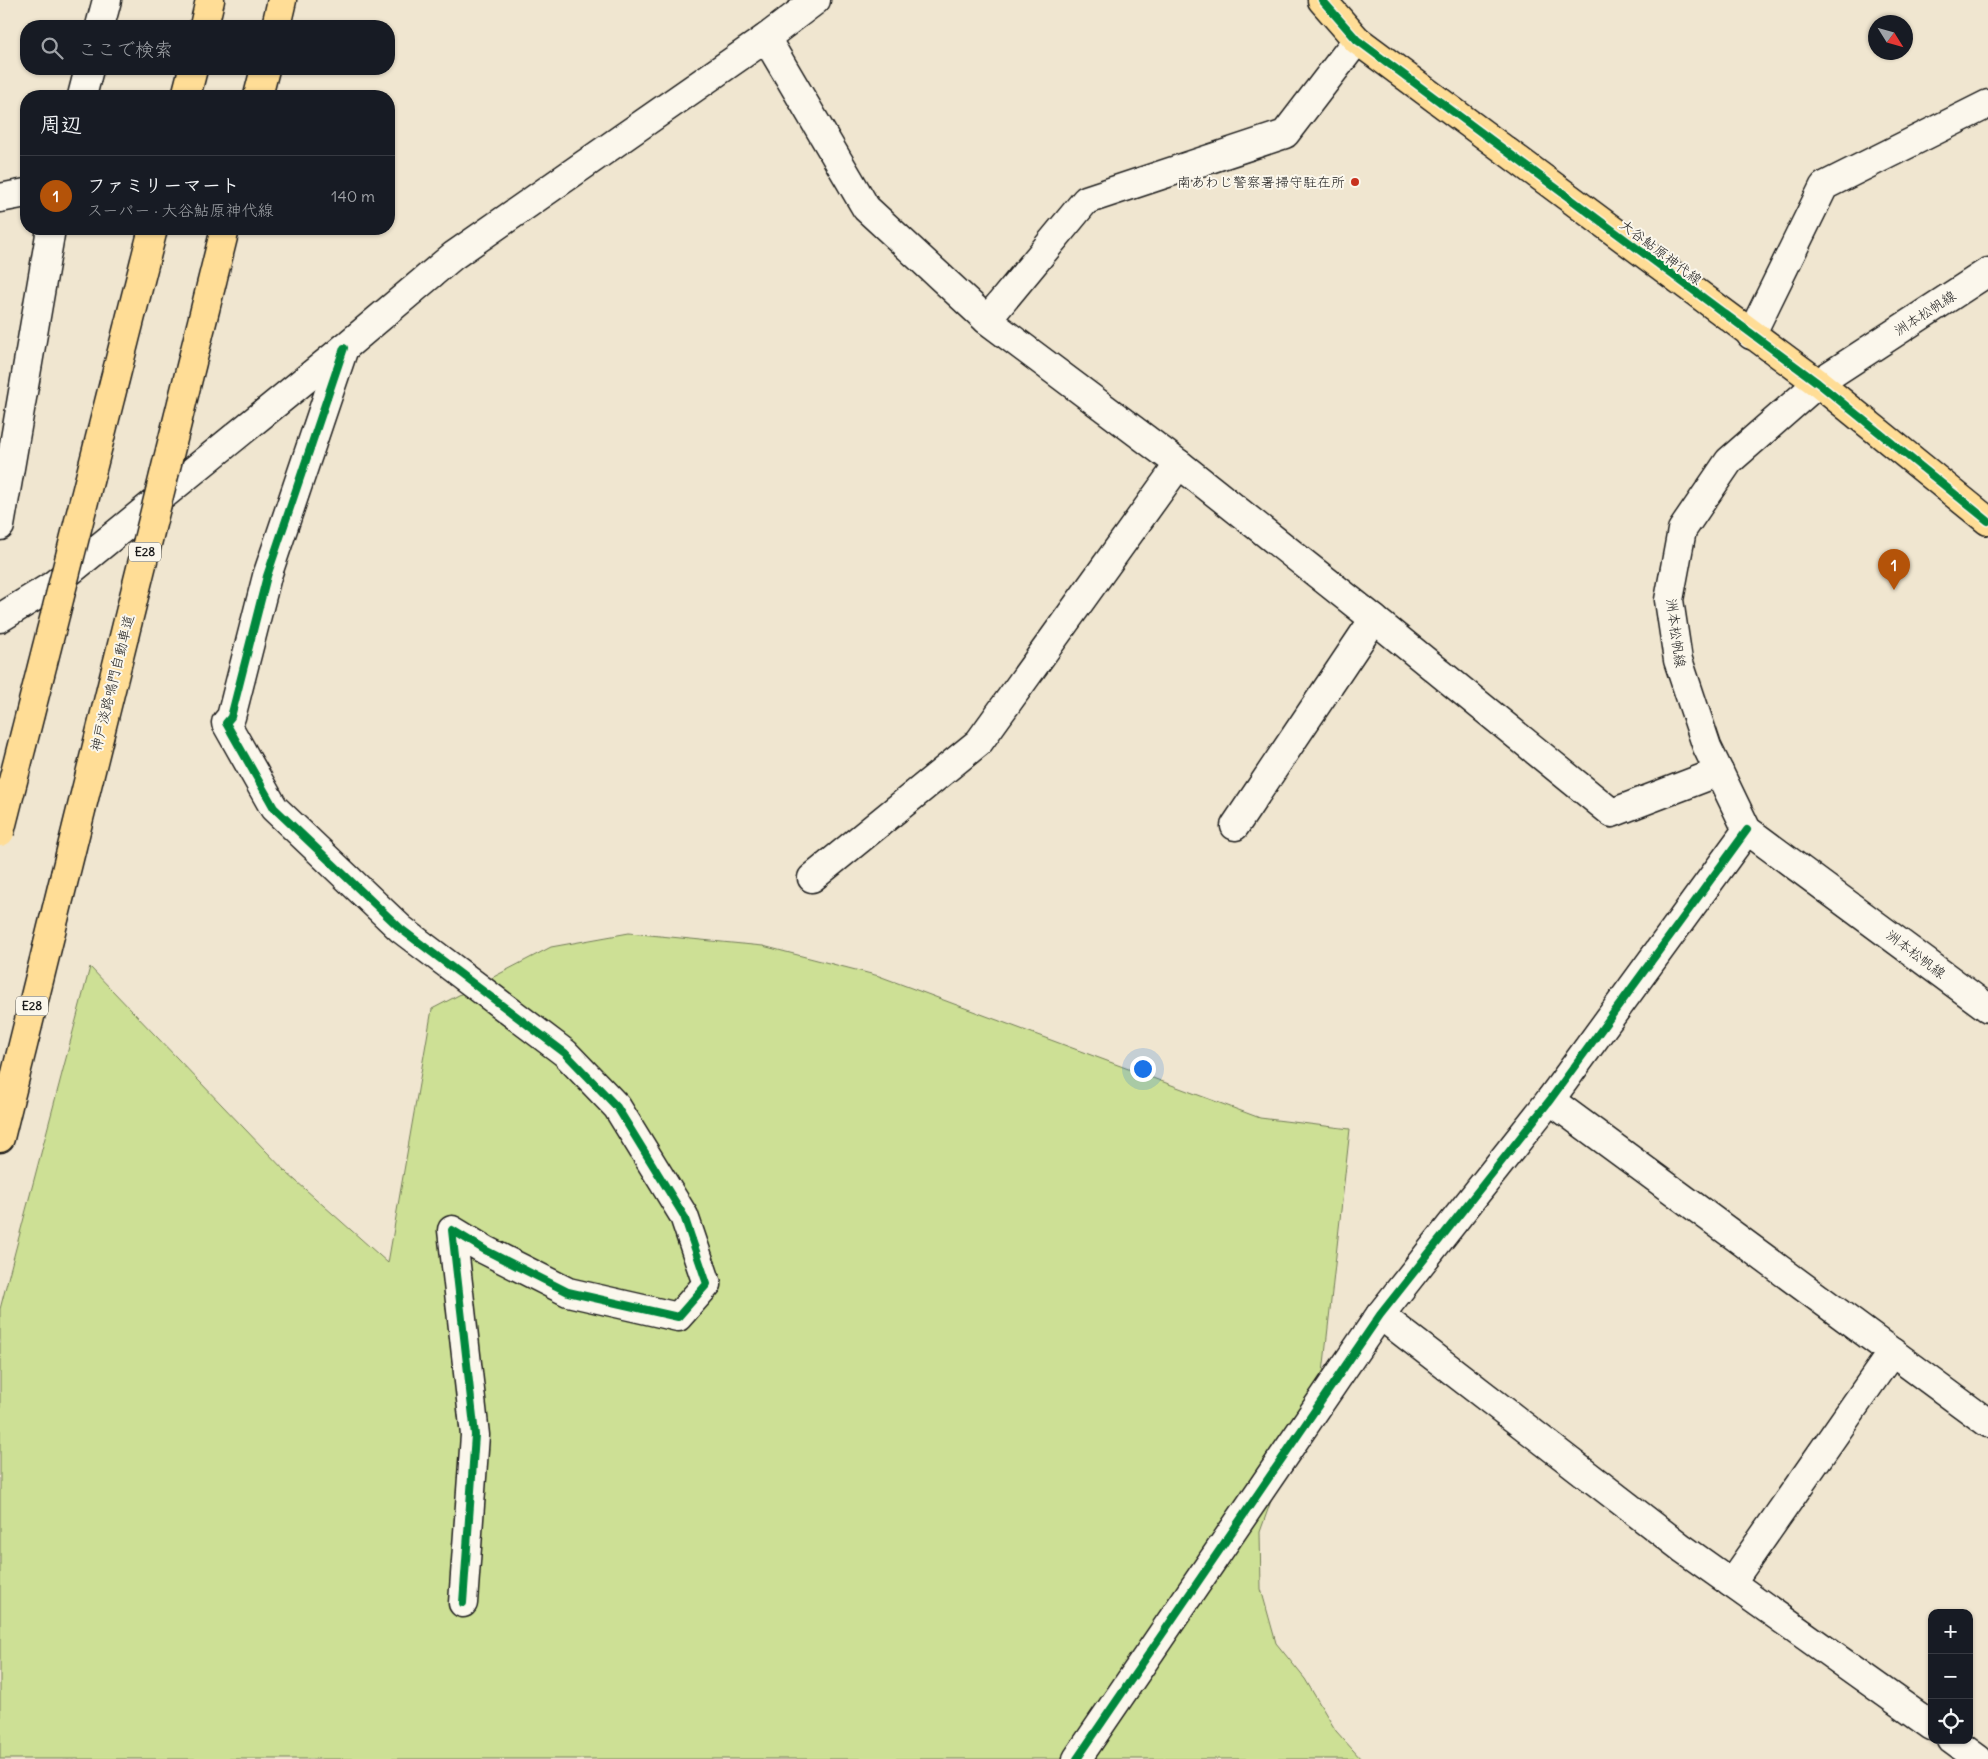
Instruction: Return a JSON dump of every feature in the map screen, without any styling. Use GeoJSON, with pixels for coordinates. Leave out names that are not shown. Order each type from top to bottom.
{"type":"FeatureCollection","features":[{"type":"Feature","properties":{"kind":"main road"},"geometry":{"type":"LineString","coordinates":[[205,20],[210,0]]}},
{"type":"Feature","properties":{"kind":"main road"},"geometry":{"type":"LineString","coordinates":[[277,20],[282,0]]}},
{"type":"Feature","properties":{"kind":"main road","name":"大谷鮎原神代線"},"geometry":{"type":"LineString","coordinates":[[1322,0],[1357,40],[1818,383],[1988,521]]}},
{"type":"Feature","properties":{"kind":"main road"},"geometry":{"type":"LineString","coordinates":[[188,90],[191,75]]}},
{"type":"Feature","properties":{"kind":"main road"},"geometry":{"type":"LineString","coordinates":[[260,90],[263,75]]}},
{"type":"Feature","properties":{"kind":"main road"},"geometry":{"type":"LineString","coordinates":[[0,832],[150,235]]}},
{"type":"Feature","properties":{"kind":"main road","name":"神戸淡路鳴門自動車道"},"geometry":{"type":"LineString","coordinates":[[0,1138],[224,235]]}},
{"type":"Feature","properties":{"kind":"street"},"geometry":{"type":"LineString","coordinates":[[102,20],[107,0]]}},
{"type":"Feature","properties":{"kind":"street"},"geometry":{"type":"LineString","coordinates":[[0,618],[52,586],[344,348],[453,256],[766,38],[816,0]]}},
{"type":"Feature","properties":{"kind":"street"},"geometry":{"type":"LineString","coordinates":[[766,38],[866,208],[987,320],[1179,464],[1374,619],[1612,813],[1719,772]]}},
{"type":"Feature","properties":{"kind":"street"},"geometry":{"type":"LineString","coordinates":[[987,320],[1086,200],[1285,134],[1357,40]]}},
{"type":"Feature","properties":{"kind":"street"},"geometry":{"type":"LineString","coordinates":[[84,90],[87,75]]}},
{"type":"Feature","properties":{"kind":"street"},"geometry":{"type":"LineString","coordinates":[[1751,334],[1824,186],[1988,104]]}},
{"type":"Feature","properties":{"kind":"street"},"geometry":{"type":"LineString","coordinates":[[0,198],[20,194]]}},
{"type":"Feature","properties":{"kind":"street"},"geometry":{"type":"LineString","coordinates":[[0,526],[50,235]]}},
{"type":"Feature","properties":{"kind":"street","name":"洲本松帆線"},"geometry":{"type":"LineString","coordinates":[[1988,272],[1818,383],[1729,461],[1682,530],[1669,600],[1678,660],[1706,747],[1747,830],[1988,1008]]}},
{"type":"Feature","properties":{"kind":"street"},"geometry":{"type":"LineString","coordinates":[[344,348],[267,576],[230,717],[226,723],[274,808],[401,929],[566,1053],[618,1107],[684,1216],[708,1284],[678,1316],[568,1292],[485,1250],[452,1230],[475,1435],[463,1603]]}},
{"type":"Feature","properties":{"kind":"street"},"geometry":{"type":"LineString","coordinates":[[812,878],[979,742],[1179,464]]}},
{"type":"Feature","properties":{"kind":"street"},"geometry":{"type":"LineString","coordinates":[[1235,826],[1374,619]]}},
{"type":"Feature","properties":{"kind":"street"},"geometry":{"type":"LineString","coordinates":[[1077,1759],[1380,1316],[1550,1100],[1747,830]]}},
{"type":"Feature","properties":{"kind":"street"},"geometry":{"type":"LineString","coordinates":[[1550,1100],[1988,1423]]}},
{"type":"Feature","properties":{"kind":"street"},"geometry":{"type":"LineString","coordinates":[[1380,1316],[1682,1548],[1928,1723]]}},
{"type":"Feature","properties":{"kind":"street"},"geometry":{"type":"LineString","coordinates":[[1730,1583],[1892,1352]]}},
{"type":"Feature","properties":{"kind":"street"},"geometry":{"type":"LineString","coordinates":[[1957,1744],[1978,1759]]}},
{"type":"Feature","properties":{"kind":"green space"},"geometry":{"type":"Polygon","coordinates":[[[629,933],[763,946],[879,976],[1260,1118],[1350,1129],[1318,1418],[1284,1464],[1260,1532],[1261,1589],[1276,1643],[1305,1679],[1336,1731],[1361,1759],[0,1759],[0,1309],[90,967],[287,1173],[388,1263],[432,1009],[551,947],[629,933]]]}},
{"type":"Feature","properties":{"kind":"cycle path"},"geometry":{"type":"LineString","coordinates":[[1322,0],[1357,40],[1818,383],[1988,521]]}},
{"type":"Feature","properties":{"kind":"cycle path"},"geometry":{"type":"LineString","coordinates":[[344,348],[267,576],[231,717],[226,723],[274,808],[401,929],[565,1053],[617,1107],[684,1216],[707,1284],[678,1317],[568,1292],[485,1250],[452,1230],[475,1435],[463,1603]]}},
{"type":"Feature","properties":{"kind":"cycle path"},"geometry":{"type":"LineString","coordinates":[[1077,1759],[1380,1315],[1550,1100],[1747,830]]}},
{"type":"Feature","properties":{"kind":"place","name":"南あわじ警察署掃守駐在所"},"geometry":{"type":"Point","coordinates":[1355,182]}},
{"type":"Feature","properties":{"kind":"place","name":"ファミリーマート"},"geometry":{"type":"Point","coordinates":[1894,590]}}]}
